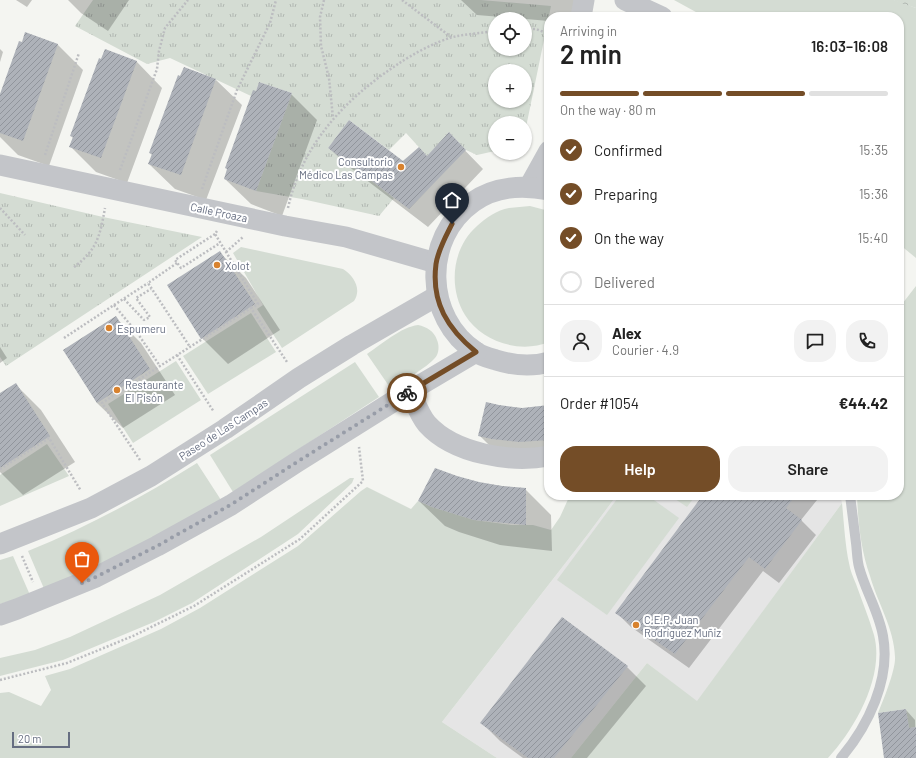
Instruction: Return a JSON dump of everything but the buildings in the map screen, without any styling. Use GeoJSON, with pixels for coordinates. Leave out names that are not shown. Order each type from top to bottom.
{"type":"FeatureCollection","features":[{"type":"Feature","properties":{"kind":"street"},"geometry":{"type":"LineString","coordinates":[[582,12],[584,0]]}},
{"type":"Feature","properties":{"kind":"street"},"geometry":{"type":"LineString","coordinates":[[626,0],[651,12]]}},
{"type":"Feature","properties":{"kind":"street","name":"Calle Proaza"},"geometry":{"type":"LineString","coordinates":[[0,165],[284,226],[346,237],[436,263]]}},
{"type":"Feature","properties":{"kind":"street"},"geometry":{"type":"LineString","coordinates":[[544,170],[539,189],[505,189],[473,201],[452,224],[442,242],[436,263],[435,279],[437,296],[442,312],[462,340],[476,352],[504,363],[544,364]]}},
{"type":"Feature","properties":{"kind":"street","name":"Paseo de Las Campas"},"geometry":{"type":"LineString","coordinates":[[8,541],[91,508],[151,476],[225,429],[299,378],[352,345],[437,296]]}},
{"type":"Feature","properties":{"kind":"street"},"geometry":{"type":"LineString","coordinates":[[0,614],[40,600],[96,577],[157,546],[232,504],[410,391],[476,352]]}},
{"type":"Feature","properties":{"kind":"street"},"geometry":{"type":"LineString","coordinates":[[410,391],[426,423],[436,433],[451,442],[474,452],[496,456],[520,458],[544,456]]}},
{"type":"Feature","properties":{"kind":"lane"},"geometry":{"type":"LineString","coordinates":[[841,758],[865,722],[875,701],[882,683],[886,657],[883,635],[859,566],[851,500]]}},
{"type":"Feature","properties":{"kind":"path"},"geometry":{"type":"LineString","coordinates":[[74,267],[94,248],[99,235],[105,205],[157,70],[159,51],[165,28],[188,0]]}},
{"type":"Feature","properties":{"kind":"path"},"geometry":{"type":"LineString","coordinates":[[196,207],[237,90],[270,23],[276,0]]}},
{"type":"Feature","properties":{"kind":"path"},"geometry":{"type":"LineString","coordinates":[[324,0],[320,17],[321,46],[329,78],[333,118]]}},
{"type":"Feature","properties":{"kind":"path"},"geometry":{"type":"LineString","coordinates":[[402,0],[452,38]]}},
{"type":"Feature","properties":{"kind":"path"},"geometry":{"type":"LineString","coordinates":[[532,30],[544,32]]}},
{"type":"Feature","properties":{"kind":"path"},"geometry":{"type":"LineString","coordinates":[[284,226],[291,197],[303,166],[315,144],[333,118],[374,80],[414,54],[452,38],[488,32]]}},
{"type":"Feature","properties":{"kind":"path"},"geometry":{"type":"LineString","coordinates":[[39,174],[79,53]]}},
{"type":"Feature","properties":{"kind":"path"},"geometry":{"type":"LineString","coordinates":[[0,208],[26,235]]}},
{"type":"Feature","properties":{"kind":"path"},"geometry":{"type":"LineString","coordinates":[[220,243],[181,268],[175,260],[215,234],[230,214]]}},
{"type":"Feature","properties":{"kind":"path"},"geometry":{"type":"LineString","coordinates":[[151,476],[102,404],[258,304],[215,234]]}},
{"type":"Feature","properties":{"kind":"path"},"geometry":{"type":"LineString","coordinates":[[64,338],[177,263]]}},
{"type":"Feature","properties":{"kind":"path"},"geometry":{"type":"LineString","coordinates":[[148,283],[190,347]]}},
{"type":"Feature","properties":{"kind":"path"},"geometry":{"type":"LineString","coordinates":[[124,299],[144,320],[150,317],[136,298],[151,289]]}},
{"type":"Feature","properties":{"kind":"path"},"geometry":{"type":"LineString","coordinates":[[114,305],[138,334],[160,366]]}},
{"type":"Feature","properties":{"kind":"path"},"geometry":{"type":"LineString","coordinates":[[251,308],[299,378]]}},
{"type":"Feature","properties":{"kind":"path"},"geometry":{"type":"LineString","coordinates":[[177,355],[225,429]]}},
{"type":"Feature","properties":{"kind":"path"},"geometry":{"type":"LineString","coordinates":[[0,680],[67,663],[157,625],[194,606],[300,539],[362,481],[356,426]]}},
{"type":"Feature","properties":{"kind":"path"},"geometry":{"type":"LineString","coordinates":[[0,469],[48,438],[91,508]]}},
{"type":"Feature","properties":{"kind":"path"},"geometry":{"type":"LineString","coordinates":[[8,541],[40,600]]}},
{"type":"Feature","properties":{"kind":"shaded area","name":"C.E.P. Juan Rodríguez Muñiz"},"geometry":{"type":"Polygon","coordinates":[[[613,500],[841,500],[842,503],[697,702],[647,663],[571,758],[497,758],[442,722],[613,500]]]}},
{"type":"Feature","properties":{"kind":"green space"},"geometry":{"type":"Polygon","coordinates":[[[93,0],[481,0],[551,6],[550,12],[544,12],[544,40],[532,98],[532,64],[488,64],[488,108],[530,108],[528,116],[488,116],[488,153],[477,155],[466,150],[449,132],[427,156],[406,133],[389,150],[349,120],[328,148],[394,198],[379,216],[302,199],[256,191],[292,93],[259,82],[256,91],[251,96],[170,58],[147,64],[75,26],[93,0]]]}},
{"type":"Feature","properties":{"kind":"green space"},"geometry":{"type":"Polygon","coordinates":[[[674,0],[894,0],[916,8],[916,258],[904,248],[904,12],[696,12],[674,0]]]}},
{"type":"Feature","properties":{"kind":"green space"},"geometry":{"type":"Polygon","coordinates":[[[894,0],[916,0],[916,8],[895,1],[894,0]]]}},
{"type":"Feature","properties":{"kind":"green space"},"geometry":{"type":"Polygon","coordinates":[[[0,193],[103,217],[202,237],[6,366],[0,357],[0,193]]]}},
{"type":"Feature","properties":{"kind":"green space"},"geometry":{"type":"Polygon","coordinates":[[[530,206],[544,210],[544,343],[526,347],[502,343],[491,339],[481,332],[465,315],[456,292],[455,268],[462,245],[480,223],[500,211],[530,206]]]}},
{"type":"Feature","properties":{"kind":"green space"},"geometry":{"type":"Polygon","coordinates":[[[241,247],[343,269],[356,283],[357,292],[354,301],[282,348],[257,309],[263,305],[233,253],[241,247]]]}},
{"type":"Feature","properties":{"kind":"green space"},"geometry":{"type":"Polygon","coordinates":[[[916,286],[916,727],[909,728],[906,709],[878,713],[886,693],[895,662],[894,646],[889,626],[873,586],[864,556],[859,526],[857,500],[904,500],[904,302],[916,286]]]}},
{"type":"Feature","properties":{"kind":"green space"},"geometry":{"type":"Polygon","coordinates":[[[251,313],[276,352],[208,394],[183,356],[251,313]]]}},
{"type":"Feature","properties":{"kind":"green space"},"geometry":{"type":"Polygon","coordinates":[[[418,325],[427,328],[436,337],[438,343],[437,355],[429,364],[391,389],[367,354],[398,332],[418,325]]]}},
{"type":"Feature","properties":{"kind":"green space"},"geometry":{"type":"Polygon","coordinates":[[[176,361],[201,400],[133,443],[108,404],[176,361]]]}},
{"type":"Feature","properties":{"kind":"green space"},"geometry":{"type":"Polygon","coordinates":[[[355,362],[379,397],[233,492],[210,455],[355,362]]]}},
{"type":"Feature","properties":{"kind":"green space"},"geometry":{"type":"Polygon","coordinates":[[[47,444],[69,476],[0,506],[0,475],[47,444]]]}},
{"type":"Feature","properties":{"kind":"green space"},"geometry":{"type":"Polygon","coordinates":[[[197,463],[221,500],[166,533],[45,591],[28,551],[72,532],[114,511],[197,463]]]}},
{"type":"Feature","properties":{"kind":"green space"},"geometry":{"type":"Polygon","coordinates":[[[350,478],[354,478],[352,483],[298,534],[192,603],[154,622],[63,660],[0,676],[0,658],[35,650],[70,637],[160,595],[261,537],[350,478]]]}},
{"type":"Feature","properties":{"kind":"green space"},"geometry":{"type":"Polygon","coordinates":[[[367,487],[411,509],[418,501],[474,520],[511,525],[533,525],[551,530],[560,517],[568,500],[613,500],[442,722],[497,758],[0,758],[0,693],[9,692],[41,706],[51,690],[45,676],[70,669],[161,629],[200,608],[298,546],[367,487]]]}},
{"type":"Feature","properties":{"kind":"green space"},"geometry":{"type":"Polygon","coordinates":[[[616,500],[654,500],[679,518],[607,615],[557,580],[616,500]]]}},
{"type":"Feature","properties":{"kind":"green space"},"geometry":{"type":"Polygon","coordinates":[[[676,500],[692,500],[687,507],[676,500]]]}},
{"type":"Feature","properties":{"kind":"green space"},"geometry":{"type":"Polygon","coordinates":[[[842,503],[849,566],[874,635],[876,651],[875,667],[865,701],[848,732],[828,758],[571,758],[647,663],[697,701],[842,503]]]}},
{"type":"Feature","properties":{"kind":"green space"},"geometry":{"type":"Polygon","coordinates":[[[13,556],[30,595],[0,604],[0,560],[13,556]]]}},
{"type":"Feature","properties":{"kind":"way so far"},"geometry":{"type":"LineString","coordinates":[[82,583],[157,546],[232,504],[407,393]]}},
{"type":"Feature","properties":{"kind":"place","name":"Consultorio Médico Las Campas"},"geometry":{"type":"Point","coordinates":[401,167]}},
{"type":"Feature","properties":{"kind":"place","name":"Xolot"},"geometry":{"type":"Point","coordinates":[217,265]}},
{"type":"Feature","properties":{"kind":"place","name":"Espumeru"},"geometry":{"type":"Point","coordinates":[109,328]}},
{"type":"Feature","properties":{"kind":"place","name":"Restaurante El Pisón"},"geometry":{"type":"Point","coordinates":[117,390]}},
{"type":"Feature","properties":{"kind":"place","name":"C.E.P. Juan Rodríguez Muñiz"},"geometry":{"type":"Point","coordinates":[636,625]}},
{"type":"Feature","properties":{"kind":"route"},"geometry":{"type":"LineString","coordinates":[[407,393],[476,352],[462,340],[450,325],[442,312],[437,296],[435,279],[436,263],[442,242],[452,224]]}}]}
